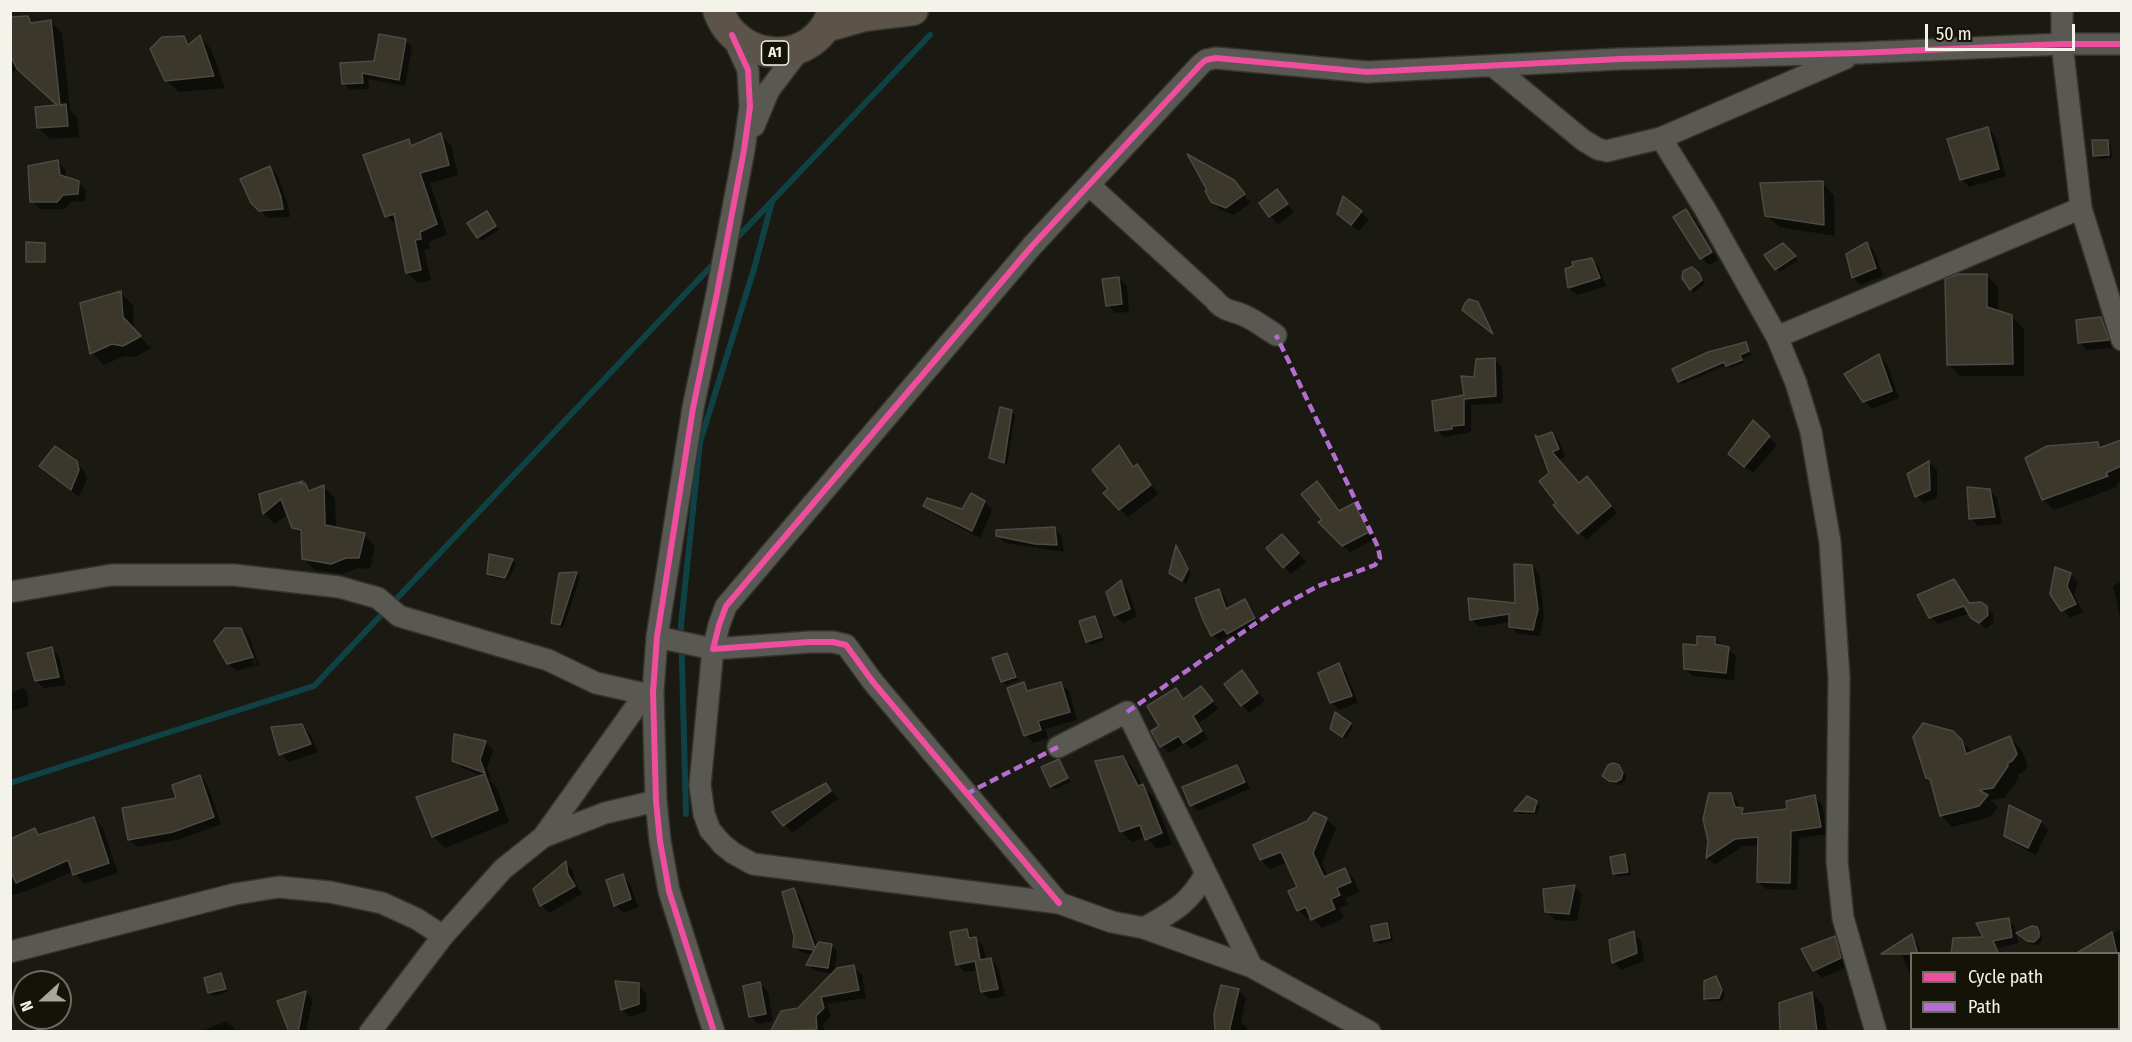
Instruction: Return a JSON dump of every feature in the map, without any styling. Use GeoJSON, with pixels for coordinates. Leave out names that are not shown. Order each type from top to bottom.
{"type":"FeatureCollection","features":[{"type":"Feature","properties":{"kind":"highway","name":"A1"},"geometry":{"type":"LineString","coordinates":[[694,10],[726,25],[747,46],[765,52],[783,53],[801,48],[815,39],[829,19],[914,10]]}},
{"type":"Feature","properties":{"kind":"street"},"geometry":{"type":"LineString","coordinates":[[2062,10],[2062,44],[2081,208],[2121,340]]}},
{"type":"Feature","properties":{"kind":"street"},"geometry":{"type":"LineString","coordinates":[[714,1032],[669,891],[660,841],[649,693],[693,408],[730,225],[750,106],[748,70],[726,25]]}},
{"type":"Feature","properties":{"kind":"street"},"geometry":{"type":"LineString","coordinates":[[1370,1032],[1252,968],[1144,928],[1112,922],[1059,903],[753,864],[733,853],[710,830],[704,814],[700,785],[713,649],[726,606],[1032,246],[1206,60],[1216,58],[1366,72],[1620,59],[2121,44]]}},
{"type":"Feature","properties":{"kind":"street"},"geometry":{"type":"LineString","coordinates":[[744,150],[769,90],[801,48]]}},
{"type":"Feature","properties":{"kind":"street"},"geometry":{"type":"LineString","coordinates":[[1492,66],[1583,140],[1607,152],[1661,138],[1858,53]]}},
{"type":"Feature","properties":{"kind":"street"},"geometry":{"type":"LineString","coordinates":[[1661,138],[1705,209],[1777,337],[1796,382],[1811,432],[1830,542],[1839,678],[1837,861],[1843,918],[1876,1032]]}},
{"type":"Feature","properties":{"kind":"street"},"geometry":{"type":"LineString","coordinates":[[1089,184],[1219,306],[1226,311],[1244,315],[1276,335]]}},
{"type":"Feature","properties":{"kind":"street"},"geometry":{"type":"LineString","coordinates":[[1777,337],[2081,208]]}},
{"type":"Feature","properties":{"kind":"street"},"geometry":{"type":"LineString","coordinates":[[10,592],[111,575],[234,575],[339,587],[378,598],[399,616],[548,660],[596,684],[649,693]]}},
{"type":"Feature","properties":{"kind":"street"},"geometry":{"type":"LineString","coordinates":[[657,637],[713,649],[810,642],[833,642],[846,645],[873,682],[1059,903]]}},
{"type":"Feature","properties":{"kind":"street"},"geometry":{"type":"LineString","coordinates":[[370,1032],[443,936],[502,869],[543,837],[649,693]]}},
{"type":"Feature","properties":{"kind":"street"},"geometry":{"type":"LineString","coordinates":[[1058,747],[1127,712],[1252,968]]}},
{"type":"Feature","properties":{"kind":"street"},"geometry":{"type":"LineString","coordinates":[[543,837],[605,813],[656,801]]}},
{"type":"Feature","properties":{"kind":"street"},"geometry":{"type":"LineString","coordinates":[[1144,928],[1179,907],[1196,892],[1206,873]]}},
{"type":"Feature","properties":{"kind":"street"},"geometry":{"type":"LineString","coordinates":[[10,952],[235,894],[279,886],[330,892],[382,903],[417,919],[443,936]]}},
{"type":"Feature","properties":{"kind":"street"},"geometry":{"type":"LineString","coordinates":[[2064,1030],[2086,1032]]}},
{"type":"Feature","properties":{"kind":"building"},"geometry":{"type":"Polygon","coordinates":[[[28,16],[31,23],[51,20],[60,105],[66,104],[68,126],[37,128],[35,107],[57,105],[17,69],[10,55],[10,17],[28,16]]]}},
{"type":"Feature","properties":{"kind":"building"},"geometry":{"type":"Polygon","coordinates":[[[379,34],[406,39],[399,80],[362,73],[363,83],[342,84],[340,63],[374,61],[379,34]]]}},
{"type":"Feature","properties":{"kind":"building"},"geometry":{"type":"Polygon","coordinates":[[[200,35],[214,76],[165,81],[150,49],[162,37],[184,36],[188,45],[200,35]]]}},
{"type":"Feature","properties":{"kind":"building"},"geometry":{"type":"Polygon","coordinates":[[[1988,127],[1999,169],[1960,180],[1947,139],[1988,127]]]}},
{"type":"Feature","properties":{"kind":"building"},"geometry":{"type":"Polygon","coordinates":[[[441,133],[449,165],[420,173],[437,224],[420,232],[421,239],[415,240],[421,270],[406,273],[394,214],[385,217],[363,155],[409,139],[411,146],[441,133]]]}},
{"type":"Feature","properties":{"kind":"building"},"geometry":{"type":"Polygon","coordinates":[[[2092,140],[2108,140],[2109,155],[2093,156],[2092,140]]]}},
{"type":"Feature","properties":{"kind":"building"},"geometry":{"type":"Polygon","coordinates":[[[1187,154],[1234,180],[1245,194],[1226,208],[1211,202],[1187,154]]]}},
{"type":"Feature","properties":{"kind":"building"},"geometry":{"type":"Polygon","coordinates":[[[58,160],[60,175],[79,181],[78,194],[63,195],[57,202],[30,202],[28,166],[58,160]]]}},
{"type":"Feature","properties":{"kind":"building"},"geometry":{"type":"Polygon","coordinates":[[[270,166],[283,209],[259,211],[251,203],[240,179],[270,166]]]}},
{"type":"Feature","properties":{"kind":"building"},"geometry":{"type":"Polygon","coordinates":[[[1823,181],[1824,225],[1765,216],[1760,183],[1823,181]]]}},
{"type":"Feature","properties":{"kind":"building"},"geometry":{"type":"Polygon","coordinates":[[[1277,189],[1288,204],[1269,217],[1259,203],[1277,189]]]}},
{"type":"Feature","properties":{"kind":"building"},"geometry":{"type":"Polygon","coordinates":[[[1343,196],[1362,211],[1351,225],[1337,214],[1343,196]]]}},
{"type":"Feature","properties":{"kind":"building"},"geometry":{"type":"Polygon","coordinates":[[[1686,209],[1712,252],[1700,259],[1673,217],[1686,209]]]}},
{"type":"Feature","properties":{"kind":"building"},"geometry":{"type":"Polygon","coordinates":[[[487,211],[496,226],[477,238],[467,223],[487,211]]]}},
{"type":"Feature","properties":{"kind":"building"},"geometry":{"type":"Polygon","coordinates":[[[26,242],[45,243],[45,262],[26,262],[26,242]]]}},
{"type":"Feature","properties":{"kind":"building"},"geometry":{"type":"Polygon","coordinates":[[[1867,242],[1876,268],[1852,278],[1846,254],[1867,242]]]}},
{"type":"Feature","properties":{"kind":"building"},"geometry":{"type":"Polygon","coordinates":[[[1783,243],[1796,256],[1775,270],[1764,255],[1783,243]]]}},
{"type":"Feature","properties":{"kind":"building"},"geometry":{"type":"Polygon","coordinates":[[[1592,258],[1600,278],[1568,288],[1565,269],[1573,266],[1572,262],[1592,258]]]}},
{"type":"Feature","properties":{"kind":"building"},"geometry":{"type":"Polygon","coordinates":[[[1692,267],[1699,273],[1702,280],[1690,290],[1682,278],[1683,271],[1692,267]]]}},
{"type":"Feature","properties":{"kind":"building"},"geometry":{"type":"Polygon","coordinates":[[[1958,274],[1987,274],[1987,307],[2012,315],[2013,364],[1947,365],[1945,279],[1958,274]]]}},
{"type":"Feature","properties":{"kind":"building"},"geometry":{"type":"Polygon","coordinates":[[[1119,277],[1122,304],[1106,306],[1102,279],[1119,277]]]}},
{"type":"Feature","properties":{"kind":"building"},"geometry":{"type":"Polygon","coordinates":[[[121,291],[123,317],[141,336],[123,346],[112,344],[90,354],[80,303],[121,291]]]}},
{"type":"Feature","properties":{"kind":"building"},"geometry":{"type":"Polygon","coordinates":[[[1469,299],[1478,302],[1493,334],[1462,310],[1469,299]]]}},
{"type":"Feature","properties":{"kind":"building"},"geometry":{"type":"Polygon","coordinates":[[[2101,317],[2109,340],[2078,343],[2076,320],[2101,317]]]}},
{"type":"Feature","properties":{"kind":"building"},"geometry":{"type":"Polygon","coordinates":[[[1746,342],[1749,351],[1740,355],[1742,360],[1726,366],[1724,362],[1678,382],[1672,369],[1708,352],[1746,342]]]}},
{"type":"Feature","properties":{"kind":"building"},"geometry":{"type":"Polygon","coordinates":[[[1879,354],[1892,391],[1863,402],[1844,374],[1879,354]]]}},
{"type":"Feature","properties":{"kind":"building"},"geometry":{"type":"Polygon","coordinates":[[[1495,358],[1496,396],[1464,399],[1464,425],[1435,431],[1432,401],[1464,395],[1461,376],[1474,377],[1476,359],[1495,358]]]}},
{"type":"Feature","properties":{"kind":"building"},"geometry":{"type":"Polygon","coordinates":[[[1000,407],[1012,410],[1004,463],[989,458],[1000,407]]]}},
{"type":"Feature","properties":{"kind":"building"},"geometry":{"type":"Polygon","coordinates":[[[1753,420],[1770,436],[1744,467],[1728,454],[1753,420]]]}},
{"type":"Feature","properties":{"kind":"building"},"geometry":{"type":"Polygon","coordinates":[[[1552,432],[1559,449],[1552,452],[1579,483],[1587,476],[1611,506],[1578,534],[1553,505],[1556,503],[1539,481],[1549,473],[1535,435],[1538,437],[1552,432]]]}},
{"type":"Feature","properties":{"kind":"building"},"geometry":{"type":"Polygon","coordinates":[[[2121,440],[2121,466],[2106,473],[2108,476],[2042,500],[2025,458],[2047,446],[2098,442],[2099,448],[2121,440]]]}},
{"type":"Feature","properties":{"kind":"building"},"geometry":{"type":"Polygon","coordinates":[[[1119,445],[1133,467],[1137,464],[1151,485],[1119,510],[1103,493],[1108,489],[1092,470],[1119,445]]]}},
{"type":"Feature","properties":{"kind":"building"},"geometry":{"type":"Polygon","coordinates":[[[55,446],[77,461],[79,470],[71,490],[39,466],[55,446]]]}},
{"type":"Feature","properties":{"kind":"building"},"geometry":{"type":"Polygon","coordinates":[[[1929,461],[1930,490],[1915,497],[1907,474],[1929,461]]]}},
{"type":"Feature","properties":{"kind":"building"},"geometry":{"type":"Polygon","coordinates":[[[303,481],[300,484],[305,483],[309,491],[324,485],[325,525],[365,533],[359,558],[346,558],[331,564],[302,559],[301,530],[292,528],[281,499],[263,514],[259,494],[303,481]]]}},
{"type":"Feature","properties":{"kind":"building"},"geometry":{"type":"Polygon","coordinates":[[[1317,481],[1339,511],[1354,503],[1369,532],[1342,546],[1318,522],[1322,520],[1301,494],[1317,481]]]}},
{"type":"Feature","properties":{"kind":"building"},"geometry":{"type":"Polygon","coordinates":[[[1967,487],[1990,489],[1995,517],[1969,519],[1967,487]]]}},
{"type":"Feature","properties":{"kind":"building"},"geometry":{"type":"Polygon","coordinates":[[[971,493],[985,501],[972,531],[923,506],[927,498],[962,509],[971,493]]]}},
{"type":"Feature","properties":{"kind":"building"},"geometry":{"type":"Polygon","coordinates":[[[1055,527],[1057,545],[1035,544],[996,536],[996,530],[1055,527]]]}},
{"type":"Feature","properties":{"kind":"building"},"geometry":{"type":"Polygon","coordinates":[[[1282,534],[1299,553],[1283,568],[1266,548],[1282,534]]]}},
{"type":"Feature","properties":{"kind":"building"},"geometry":{"type":"Polygon","coordinates":[[[1176,545],[1188,569],[1182,581],[1169,573],[1176,545]]]}},
{"type":"Feature","properties":{"kind":"building"},"geometry":{"type":"Polygon","coordinates":[[[489,554],[513,559],[505,578],[487,574],[489,554]]]}},
{"type":"Feature","properties":{"kind":"building"},"geometry":{"type":"Polygon","coordinates":[[[1514,564],[1532,565],[1538,609],[1533,630],[1509,627],[1509,614],[1470,620],[1468,598],[1515,603],[1514,564]]]}},
{"type":"Feature","properties":{"kind":"building"},"geometry":{"type":"Polygon","coordinates":[[[2055,567],[2071,573],[2067,586],[2076,604],[2061,611],[2050,594],[2055,567]]]}},
{"type":"Feature","properties":{"kind":"building"},"geometry":{"type":"Polygon","coordinates":[[[577,572],[560,625],[551,623],[559,573],[577,572]]]}},
{"type":"Feature","properties":{"kind":"building"},"geometry":{"type":"Polygon","coordinates":[[[1954,579],[1969,603],[1981,602],[1987,606],[1988,615],[1979,623],[1971,618],[1964,606],[1929,618],[1917,595],[1954,579]]]}},
{"type":"Feature","properties":{"kind":"building"},"geometry":{"type":"Polygon","coordinates":[[[1121,580],[1130,609],[1114,616],[1106,592],[1121,580]]]}},
{"type":"Feature","properties":{"kind":"building"},"geometry":{"type":"Polygon","coordinates":[[[1219,589],[1226,609],[1245,599],[1255,618],[1227,634],[1224,629],[1211,636],[1195,598],[1219,589]]]}},
{"type":"Feature","properties":{"kind":"building"},"geometry":{"type":"Polygon","coordinates":[[[1095,616],[1102,637],[1086,642],[1079,621],[1095,616]]]}},
{"type":"Feature","properties":{"kind":"building"},"geometry":{"type":"Polygon","coordinates":[[[225,628],[241,628],[253,657],[227,664],[214,641],[225,628]]]}},
{"type":"Feature","properties":{"kind":"building"},"geometry":{"type":"Polygon","coordinates":[[[1697,636],[1715,637],[1715,644],[1729,647],[1726,673],[1684,669],[1683,644],[1697,645],[1697,636]]]}},
{"type":"Feature","properties":{"kind":"building"},"geometry":{"type":"Polygon","coordinates":[[[52,647],[59,677],[35,681],[27,653],[52,647]]]}},
{"type":"Feature","properties":{"kind":"building"},"geometry":{"type":"Polygon","coordinates":[[[1007,653],[1016,677],[1001,682],[992,658],[1007,653]]]}},
{"type":"Feature","properties":{"kind":"building"},"geometry":{"type":"Polygon","coordinates":[[[1339,663],[1352,696],[1330,703],[1318,673],[1339,663]]]}},
{"type":"Feature","properties":{"kind":"building"},"geometry":{"type":"Polygon","coordinates":[[[1242,670],[1258,693],[1241,706],[1224,684],[1242,670]]]}},
{"type":"Feature","properties":{"kind":"building"},"geometry":{"type":"Polygon","coordinates":[[[1024,682],[1027,691],[1061,682],[1070,712],[1038,721],[1041,730],[1024,736],[1007,688],[1024,682]]]}},
{"type":"Feature","properties":{"kind":"building"},"geometry":{"type":"Polygon","coordinates":[[[1201,686],[1213,701],[1193,716],[1202,731],[1183,743],[1179,736],[1160,747],[1151,731],[1159,726],[1147,706],[1176,688],[1183,699],[1201,686]]]}},
{"type":"Feature","properties":{"kind":"building"},"geometry":{"type":"Polygon","coordinates":[[[1335,712],[1351,723],[1342,737],[1330,729],[1335,712]]]}},
{"type":"Feature","properties":{"kind":"building"},"geometry":{"type":"Polygon","coordinates":[[[1923,723],[1953,731],[1962,740],[1966,754],[2010,736],[2017,754],[2008,763],[1993,788],[1979,790],[1988,795],[1979,806],[1940,816],[1930,779],[1926,778],[1913,737],[1923,723]]]}},
{"type":"Feature","properties":{"kind":"building"},"geometry":{"type":"Polygon","coordinates":[[[302,724],[311,744],[279,755],[271,727],[302,724]]]}},
{"type":"Feature","properties":{"kind":"building"},"geometry":{"type":"Polygon","coordinates":[[[454,734],[486,741],[480,760],[485,773],[452,761],[454,734]]]}},
{"type":"Feature","properties":{"kind":"building"},"geometry":{"type":"Polygon","coordinates":[[[1123,756],[1138,786],[1143,784],[1162,833],[1145,840],[1140,825],[1120,832],[1095,761],[1123,756]]]}},
{"type":"Feature","properties":{"kind":"building"},"geometry":{"type":"Polygon","coordinates":[[[1059,759],[1068,778],[1050,787],[1041,767],[1059,759]]]}},
{"type":"Feature","properties":{"kind":"building"},"geometry":{"type":"Polygon","coordinates":[[[1613,763],[1619,765],[1623,773],[1621,779],[1616,782],[1609,781],[1602,776],[1608,765],[1613,763]]]}},
{"type":"Feature","properties":{"kind":"building"},"geometry":{"type":"Polygon","coordinates":[[[1237,765],[1245,782],[1190,806],[1182,787],[1237,765]]]}},
{"type":"Feature","properties":{"kind":"building"},"geometry":{"type":"Polygon","coordinates":[[[485,774],[498,810],[432,837],[416,797],[485,774]]]}},
{"type":"Feature","properties":{"kind":"building"},"geometry":{"type":"Polygon","coordinates":[[[200,775],[214,817],[173,832],[128,840],[122,808],[176,798],[172,785],[200,775]]]}},
{"type":"Feature","properties":{"kind":"building"},"geometry":{"type":"Polygon","coordinates":[[[826,783],[831,791],[783,826],[772,812],[826,783]]]}},
{"type":"Feature","properties":{"kind":"building"},"geometry":{"type":"Polygon","coordinates":[[[1709,793],[1731,793],[1735,807],[1743,808],[1742,814],[1787,809],[1786,801],[1815,795],[1821,827],[1791,831],[1790,883],[1757,882],[1758,837],[1735,839],[1706,858],[1708,841],[1703,819],[1709,793]]]}},
{"type":"Feature","properties":{"kind":"building"},"geometry":{"type":"Polygon","coordinates":[[[1527,796],[1537,801],[1534,812],[1514,811],[1527,796]]]}},
{"type":"Feature","properties":{"kind":"building"},"geometry":{"type":"Polygon","coordinates":[[[2009,805],[2041,821],[2028,848],[2004,836],[2009,805]]]}},
{"type":"Feature","properties":{"kind":"building"},"geometry":{"type":"Polygon","coordinates":[[[1314,812],[1327,818],[1313,853],[1324,877],[1345,868],[1351,882],[1337,888],[1340,895],[1331,899],[1335,909],[1311,920],[1306,907],[1297,911],[1288,891],[1297,887],[1281,852],[1260,860],[1253,845],[1307,821],[1314,812]]]}},
{"type":"Feature","properties":{"kind":"building"},"geometry":{"type":"Polygon","coordinates":[[[94,817],[109,863],[73,875],[68,860],[16,883],[10,870],[10,839],[35,828],[38,835],[94,817]]]}},
{"type":"Feature","properties":{"kind":"building"},"geometry":{"type":"Polygon","coordinates":[[[1625,854],[1628,872],[1613,874],[1610,857],[1625,854]]]}},
{"type":"Feature","properties":{"kind":"building"},"geometry":{"type":"Polygon","coordinates":[[[566,861],[568,874],[575,886],[540,906],[533,889],[566,861]]]}},
{"type":"Feature","properties":{"kind":"building"},"geometry":{"type":"Polygon","coordinates":[[[623,874],[631,899],[614,906],[606,880],[623,874]]]}},
{"type":"Feature","properties":{"kind":"building"},"geometry":{"type":"Polygon","coordinates":[[[1575,885],[1569,914],[1545,912],[1543,889],[1575,885]]]}},
{"type":"Feature","properties":{"kind":"building"},"geometry":{"type":"Polygon","coordinates":[[[794,888],[815,948],[819,942],[832,944],[828,968],[806,965],[814,950],[793,947],[794,936],[782,892],[794,888]]]}},
{"type":"Feature","properties":{"kind":"building"},"geometry":{"type":"Polygon","coordinates":[[[2009,918],[2012,937],[1993,941],[1998,952],[1951,952],[1953,938],[1983,937],[1976,923],[2009,918]]]}},
{"type":"Feature","properties":{"kind":"building"},"geometry":{"type":"Polygon","coordinates":[[[1387,923],[1390,938],[1374,941],[1371,926],[1387,923]]]}},
{"type":"Feature","properties":{"kind":"building"},"geometry":{"type":"Polygon","coordinates":[[[2032,926],[2037,927],[2039,932],[2039,937],[2034,942],[2027,941],[2016,933],[2032,926]]]}},
{"type":"Feature","properties":{"kind":"building"},"geometry":{"type":"Polygon","coordinates":[[[967,929],[969,938],[976,937],[980,960],[991,958],[998,989],[981,992],[975,961],[956,965],[950,932],[967,929]]]}},
{"type":"Feature","properties":{"kind":"building"},"geometry":{"type":"Polygon","coordinates":[[[1634,931],[1637,953],[1612,963],[1609,940],[1634,931]]]}},
{"type":"Feature","properties":{"kind":"building"},"geometry":{"type":"Polygon","coordinates":[[[2112,932],[2117,952],[2078,952],[2112,932]]]}},
{"type":"Feature","properties":{"kind":"building"},"geometry":{"type":"Polygon","coordinates":[[[1912,934],[1917,952],[1881,954],[1912,934]]]}},
{"type":"Feature","properties":{"kind":"building"},"geometry":{"type":"Polygon","coordinates":[[[1835,936],[1841,958],[1813,971],[1801,949],[1835,936]]]}},
{"type":"Feature","properties":{"kind":"building"},"geometry":{"type":"Polygon","coordinates":[[[854,965],[859,990],[821,997],[824,1008],[816,1016],[817,1029],[770,1032],[781,1011],[798,1008],[837,968],[854,965]]]}},
{"type":"Feature","properties":{"kind":"building"},"geometry":{"type":"Polygon","coordinates":[[[221,973],[226,989],[208,993],[204,978],[221,973]]]}},
{"type":"Feature","properties":{"kind":"building"},"geometry":{"type":"Polygon","coordinates":[[[1716,976],[1722,990],[1719,998],[1704,999],[1704,981],[1716,976]]]}},
{"type":"Feature","properties":{"kind":"building"},"geometry":{"type":"Polygon","coordinates":[[[615,981],[639,983],[639,1004],[621,1010],[615,981]]]}},
{"type":"Feature","properties":{"kind":"building"},"geometry":{"type":"Polygon","coordinates":[[[760,982],[766,1014],[749,1017],[743,986],[760,982]]]}},
{"type":"Feature","properties":{"kind":"building"},"geometry":{"type":"Polygon","coordinates":[[[1221,985],[1239,989],[1229,1032],[1215,1032],[1214,1014],[1221,985]]]}},
{"type":"Feature","properties":{"kind":"building"},"geometry":{"type":"Polygon","coordinates":[[[306,991],[298,1032],[289,1032],[277,1001],[306,991]]]}},
{"type":"Feature","properties":{"kind":"building"},"geometry":{"type":"Polygon","coordinates":[[[1812,992],[1817,1032],[1780,1032],[1779,1003],[1812,992]]]}},
{"type":"Feature","properties":{"kind":"waterway"},"geometry":{"type":"LineString","coordinates":[[734,241],[930,35]]}},
{"type":"Feature","properties":{"kind":"waterway"},"geometry":{"type":"LineString","coordinates":[[686,814],[681,625],[700,442],[754,269],[772,202]]}},
{"type":"Feature","properties":{"kind":"waterway"},"geometry":{"type":"LineString","coordinates":[[10,783],[314,686],[717,260]]}},
{"type":"Feature","properties":{"kind":"marked path"},"geometry":{"type":"LineString","coordinates":[[1127,712],[1278,608],[1318,586],[1375,565],[1380,558],[1378,547],[1276,335]]}},
{"type":"Feature","properties":{"kind":"marked path"},"geometry":{"type":"LineString","coordinates":[[966,794],[1058,747]]}},
{"type":"Feature","properties":{"kind":"cycle path"},"geometry":{"type":"LineString","coordinates":[[714,1032],[669,891],[660,841],[656,801],[653,692],[657,637],[693,408],[717,293],[750,107],[748,70],[732,35]]}},
{"type":"Feature","properties":{"kind":"cycle path"},"geometry":{"type":"LineString","coordinates":[[1059,903],[873,682],[846,645],[833,642],[810,642],[713,649],[726,606],[1032,246],[1201,64],[1206,60],[1216,58],[1367,72],[1620,59],[2122,44]]}}]}
